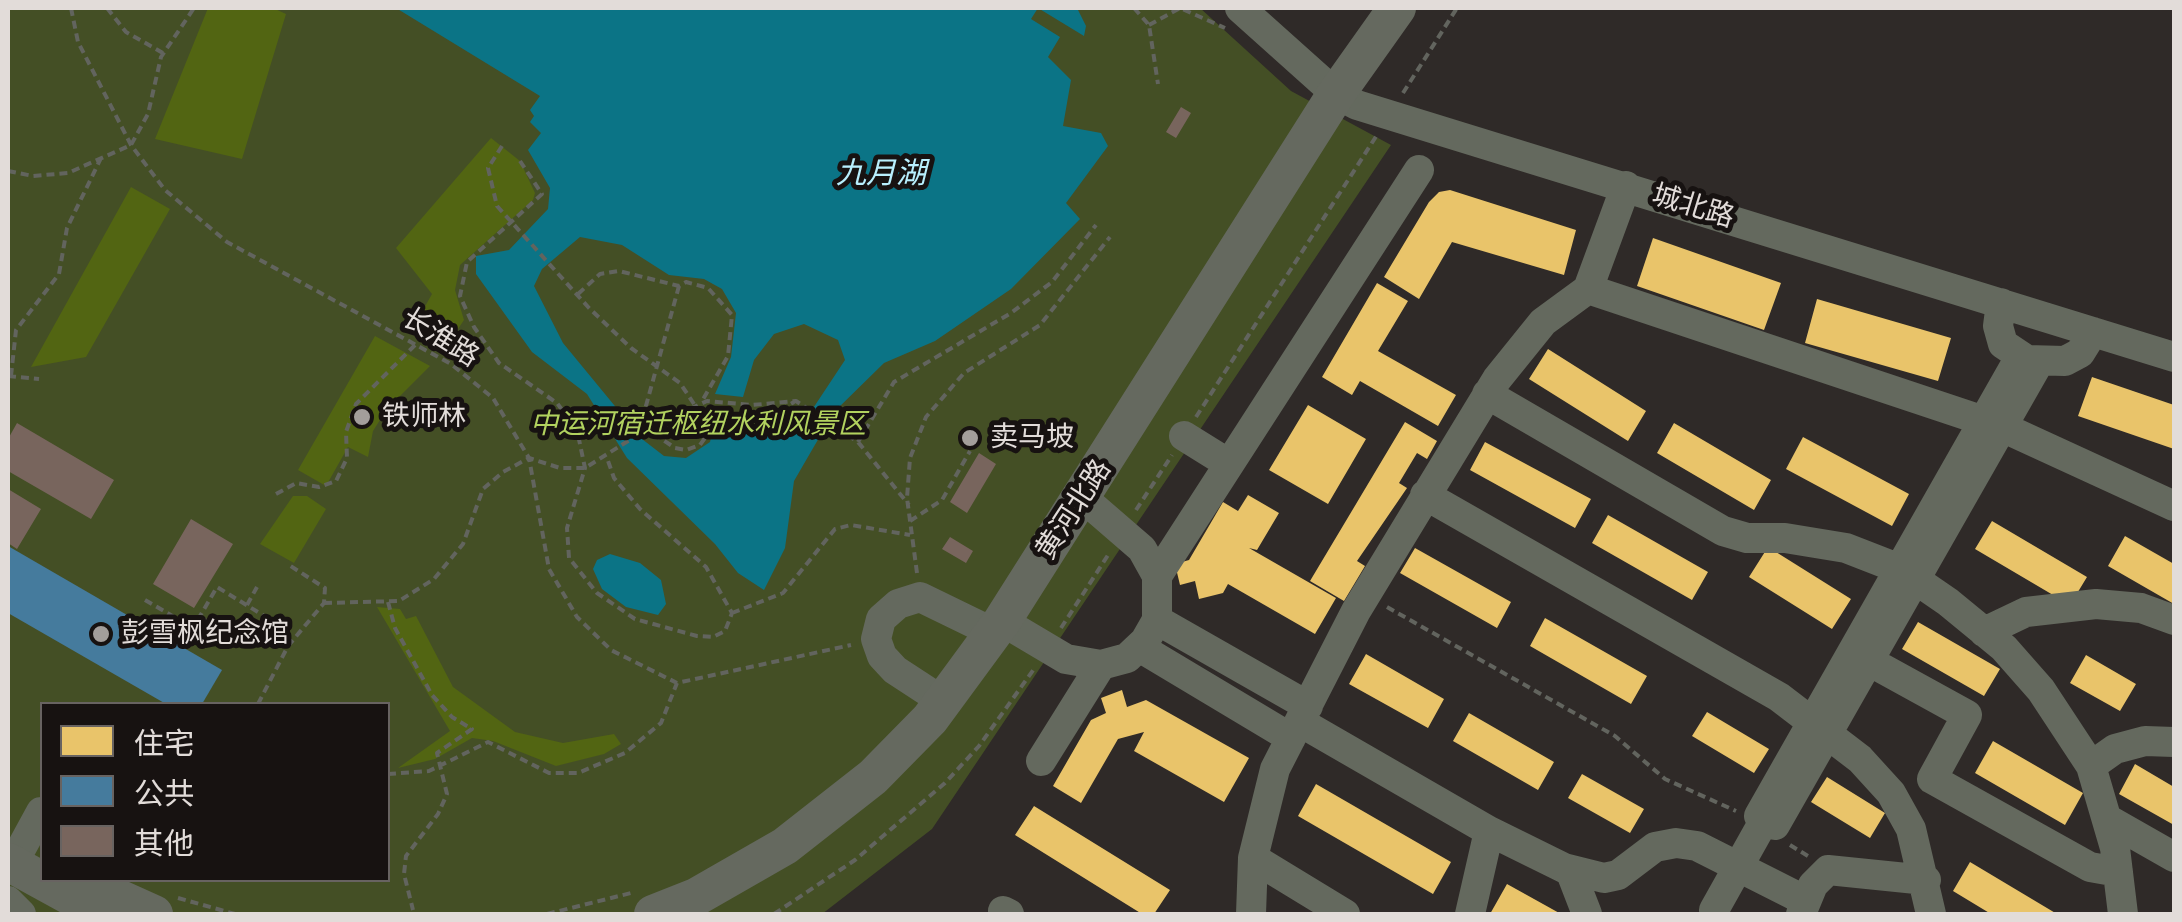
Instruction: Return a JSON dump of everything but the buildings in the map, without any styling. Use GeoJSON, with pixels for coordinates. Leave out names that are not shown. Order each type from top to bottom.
{"type":"FeatureCollection","features":[{"type":"Feature","properties":{"kind":"main road","name":"黄河北路"},"geometry":{"type":"LineString","coordinates":[[1361,105],[1397,8]]}},
{"type":"Feature","properties":{"kind":"main road","name":"黄河北路"},"geometry":{"type":"LineString","coordinates":[[709,914],[806,860],[886,796],[934,751],[1103,513],[1421,8]]}},
{"type":"Feature","properties":{"kind":"main road","name":"黄河北路"},"geometry":{"type":"LineString","coordinates":[[647,902],[742,874],[824,819],[898,754],[944,702],[1016,634]]}},
{"type":"Feature","properties":{"kind":"main road"},"geometry":{"type":"LineString","coordinates":[[17,862],[40,876]]}},
{"type":"Feature","properties":{"kind":"main road"},"geometry":{"type":"LineString","coordinates":[[50,882],[103,914]]}},
{"type":"Feature","properties":{"kind":"main road"},"geometry":{"type":"LineString","coordinates":[[84,882],[158,903]]}},
{"type":"Feature","properties":{"kind":"street","name":"城北路"},"geometry":{"type":"LineString","coordinates":[[1236,20],[1361,105],[2174,357]]}},
{"type":"Feature","properties":{"kind":"street"},"geometry":{"type":"LineString","coordinates":[[1157,576],[1419,170]]}},
{"type":"Feature","properties":{"kind":"street"},"geometry":{"type":"LineString","coordinates":[[1251,914],[1253,858],[1275,769],[1299,722],[1366,595],[1487,394],[1536,330],[1588,288],[1626,186]]}},
{"type":"Feature","properties":{"kind":"street"},"geometry":{"type":"LineString","coordinates":[[1588,288],[1993,424],[2174,506]]}},
{"type":"Feature","properties":{"kind":"street"},"geometry":{"type":"LineString","coordinates":[[2001,303],[1998,326],[2003,344],[2029,360],[2065,361],[2080,353],[2093,332]]}},
{"type":"Feature","properties":{"kind":"street"},"geometry":{"type":"LineString","coordinates":[[1819,728],[2029,360]]}},
{"type":"Feature","properties":{"kind":"street"},"geometry":{"type":"LineString","coordinates":[[1487,394],[1723,531],[1747,538],[1785,538],[1846,548],[1907,574],[1984,632],[2041,690],[2092,766],[2109,820],[2123,914]]}},
{"type":"Feature","properties":{"kind":"street"},"geometry":{"type":"LineString","coordinates":[[1184,436],[1229,464]]}},
{"type":"Feature","properties":{"kind":"street"},"geometry":{"type":"LineString","coordinates":[[1425,494],[1779,697],[1860,759],[1891,794],[1911,829],[1932,914]]}},
{"type":"Feature","properties":{"kind":"street"},"geometry":{"type":"LineString","coordinates":[[944,702],[895,670],[876,640],[880,619],[898,604],[920,597],[1066,658],[1101,665],[1127,658],[1138,647],[1156,620],[1157,576],[1142,549],[1103,513]]}},
{"type":"Feature","properties":{"kind":"street"},"geometry":{"type":"LineString","coordinates":[[1714,910],[1763,823],[1760,816],[1867,660],[1907,574]]}},
{"type":"Feature","properties":{"kind":"street"},"geometry":{"type":"LineString","coordinates":[[1984,632],[2026,612],[2096,604],[2141,608],[2174,620]]}},
{"type":"Feature","properties":{"kind":"street"},"geometry":{"type":"LineString","coordinates":[[1156,620],[1299,722]]}},
{"type":"Feature","properties":{"kind":"street"},"geometry":{"type":"LineString","coordinates":[[1138,647],[1299,722],[1489,830],[1570,870],[1604,878],[1618,874],[1655,848],[1676,843],[1696,846],[1804,908],[1813,885],[1828,870],[1926,880]]}},
{"type":"Feature","properties":{"kind":"street"},"geometry":{"type":"LineString","coordinates":[[1867,660],[1967,715],[1932,779],[2090,867],[2118,872]]}},
{"type":"Feature","properties":{"kind":"street"},"geometry":{"type":"LineString","coordinates":[[1041,760],[1101,665]]}},
{"type":"Feature","properties":{"kind":"street"},"geometry":{"type":"LineString","coordinates":[[2092,766],[2116,749],[2145,741],[2174,742]]}},
{"type":"Feature","properties":{"kind":"street"},"geometry":{"type":"LineString","coordinates":[[21,914],[17,862],[40,814]]}},
{"type":"Feature","properties":{"kind":"street"},"geometry":{"type":"LineString","coordinates":[[2109,820],[2174,857]]}},
{"type":"Feature","properties":{"kind":"street"},"geometry":{"type":"LineString","coordinates":[[1470,914],[1489,830]]}},
{"type":"Feature","properties":{"kind":"street"},"geometry":{"type":"LineString","coordinates":[[1253,858],[1344,914]]}},
{"type":"Feature","properties":{"kind":"street"},"geometry":{"type":"LineString","coordinates":[[1570,870],[1586,914]]}},
{"type":"Feature","properties":{"kind":"path","name":"长淮路"},"geometry":{"type":"LineString","coordinates":[[71,8],[78,42],[130,145],[165,190],[226,242],[451,364],[493,398],[530,458],[550,569],[577,617],[611,650],[677,683]]}},
{"type":"Feature","properties":{"kind":"path"},"geometry":{"type":"LineString","coordinates":[[107,8],[126,32],[163,53]]}},
{"type":"Feature","properties":{"kind":"path"},"geometry":{"type":"LineString","coordinates":[[8,171],[32,176],[68,173],[130,145],[148,114],[163,53],[194,8]]}},
{"type":"Feature","properties":{"kind":"path"},"geometry":{"type":"LineString","coordinates":[[1134,8],[1149,25],[1158,84]]}},
{"type":"Feature","properties":{"kind":"path"},"geometry":{"type":"LineString","coordinates":[[1149,25],[1180,8],[1236,20]]}},
{"type":"Feature","properties":{"kind":"path"},"geometry":{"type":"LineString","coordinates":[[774,914],[855,860],[945,783],[979,746],[1016,634],[1103,513],[1184,436],[1361,105],[1458,8]]}},
{"type":"Feature","properties":{"kind":"path"},"geometry":{"type":"LineString","coordinates":[[502,146],[488,168],[497,206],[577,295],[632,348],[680,383],[697,404]]}},
{"type":"Feature","properties":{"kind":"path"},"geometry":{"type":"LineString","coordinates":[[39,379],[9,376],[16,330],[58,274],[67,228],[102,158]]}},
{"type":"Feature","properties":{"kind":"path"},"geometry":{"type":"LineString","coordinates":[[520,160],[542,194],[468,262],[460,296],[474,326],[499,362],[557,403],[576,430],[585,468],[567,528],[570,558],[597,593],[635,619],[714,637],[725,631],[732,614],[783,593],[827,534],[842,526],[912,535]]}},
{"type":"Feature","properties":{"kind":"path"},"geometry":{"type":"LineString","coordinates":[[858,442],[894,382],[966,341],[1052,282],[1096,224]]}},
{"type":"Feature","properties":{"kind":"path"},"geometry":{"type":"LineString","coordinates":[[920,597],[908,506],[910,458],[926,417],[964,373],[1040,325],[1110,238]]}},
{"type":"Feature","properties":{"kind":"path"},"geometry":{"type":"LineString","coordinates":[[577,295],[600,274],[620,271],[678,286],[686,282],[708,288],[732,315],[728,356],[697,404]]}},
{"type":"Feature","properties":{"kind":"path"},"geometry":{"type":"LineString","coordinates":[[645,430],[644,413],[678,286]]}},
{"type":"Feature","properties":{"kind":"path"},"geometry":{"type":"LineString","coordinates":[[276,494],[296,483],[320,486],[336,481],[347,458],[346,432],[356,404],[416,345]]}},
{"type":"Feature","properties":{"kind":"path"},"geometry":{"type":"LineString","coordinates":[[324,603],[399,601],[434,579],[463,544],[483,489],[530,458],[560,468],[585,468],[608,457],[645,430],[708,401],[752,405],[796,401],[858,442],[908,506]]}},
{"type":"Feature","properties":{"kind":"path"},"geometry":{"type":"LineString","coordinates":[[645,430],[675,448],[686,450],[700,445],[710,431],[758,423],[796,401]]}},
{"type":"Feature","properties":{"kind":"path"},"geometry":{"type":"LineString","coordinates":[[910,521],[942,500],[970,451]]}},
{"type":"Feature","properties":{"kind":"path"},"geometry":{"type":"LineString","coordinates":[[608,457],[614,478],[640,510],[706,566],[732,614]]}},
{"type":"Feature","properties":{"kind":"path"},"geometry":{"type":"LineString","coordinates":[[259,702],[288,646],[324,603],[325,588],[290,565]]}},
{"type":"Feature","properties":{"kind":"path"},"geometry":{"type":"LineString","coordinates":[[145,600],[193,628],[217,587],[284,628],[288,646]]}},
{"type":"Feature","properties":{"kind":"path"},"geometry":{"type":"LineString","coordinates":[[247,605],[257,588]]}},
{"type":"Feature","properties":{"kind":"path"},"geometry":{"type":"LineString","coordinates":[[1366,595],[1615,736],[1665,779],[1763,823],[1828,870]]}},
{"type":"Feature","properties":{"kind":"path"},"geometry":{"type":"LineString","coordinates":[[388,602],[395,628],[432,694],[452,717],[472,729],[437,754],[447,794],[406,856],[404,874],[413,910]]}},
{"type":"Feature","properties":{"kind":"path"},"geometry":{"type":"LineString","coordinates":[[200,617],[234,638]]}},
{"type":"Feature","properties":{"kind":"path"},"geometry":{"type":"LineString","coordinates":[[390,774],[428,771],[488,742],[549,773],[578,773],[624,753],[661,723],[677,683],[876,640]]}},
{"type":"Feature","properties":{"kind":"path"},"geometry":{"type":"LineString","coordinates":[[547,914],[647,902]]}},
{"type":"Feature","properties":{"kind":"path"},"geometry":{"type":"LineString","coordinates":[[158,903],[235,914]]}},
{"type":"Feature","properties":{"kind":"green space","name":"中运河宿迁枢纽水利风景区"},"geometry":{"type":"Polygon","coordinates":[[[8,8],[1200,8],[1291,91],[1391,145],[932,829],[822,914],[23,914],[8,905],[8,8]]]}},
{"type":"Feature","properties":{"kind":"green space"},"geometry":{"type":"Polygon","coordinates":[[[208,8],[273,8],[286,14],[242,159],[155,139],[208,8]]]}},
{"type":"Feature","properties":{"kind":"green space"},"geometry":{"type":"Polygon","coordinates":[[[491,138],[520,161],[535,193],[533,200],[460,265],[455,290],[464,320],[448,344],[414,326],[432,294],[396,248],[491,138]]]}},
{"type":"Feature","properties":{"kind":"green space"},"geometry":{"type":"Polygon","coordinates":[[[131,187],[170,209],[86,357],[31,367],[131,187]]]}},
{"type":"Feature","properties":{"kind":"green space"},"geometry":{"type":"Polygon","coordinates":[[[375,336],[430,366],[387,409],[373,431],[368,457],[348,447],[326,486],[298,470],[375,336]]]}},
{"type":"Feature","properties":{"kind":"green space"},"geometry":{"type":"Polygon","coordinates":[[[293,496],[307,496],[326,509],[294,563],[260,544],[293,496]]]}},
{"type":"Feature","properties":{"kind":"green space"},"geometry":{"type":"Polygon","coordinates":[[[377,607],[400,609],[406,619],[416,616],[453,687],[515,732],[563,743],[614,734],[621,744],[604,754],[556,766],[493,741],[472,738],[435,759],[398,768],[450,731],[377,607]]]}},
{"type":"Feature","properties":{"kind":"water","name":"九月湖"},"geometry":{"type":"Polygon","coordinates":[[[396,8],[1038,8],[1031,19],[1060,37],[1048,57],[1071,80],[1063,126],[1101,133],[1108,146],[1066,203],[1080,219],[1011,289],[935,341],[884,363],[834,412],[794,481],[785,548],[764,590],[738,573],[715,544],[627,458],[587,394],[532,352],[476,274],[476,256],[509,250],[548,209],[550,188],[528,150],[541,133],[530,122],[534,116],[530,110],[540,96],[396,8]],[[580,237],[542,269],[534,286],[563,343],[642,439],[664,456],[686,458],[710,442],[717,411],[746,415],[762,435],[781,438],[802,425],[845,360],[838,340],[804,324],[774,334],[754,360],[743,397],[715,394],[731,357],[736,313],[722,289],[704,279],[669,275],[622,245],[580,237]]]}},
{"type":"Feature","properties":{"kind":"water"},"geometry":{"type":"Polygon","coordinates":[[[1038,8],[1077,8],[1086,26],[1084,36],[1038,8]]]}},
{"type":"Feature","properties":{"kind":"water"},"geometry":{"type":"Polygon","coordinates":[[[610,554],[640,563],[661,580],[666,604],[658,615],[626,607],[602,589],[593,569],[597,560],[610,554]]]}},
{"type":"Feature","properties":{"kind":"place","name":"铁师林"},"geometry":{"type":"Point","coordinates":[362,417]}},
{"type":"Feature","properties":{"kind":"place","name":"卖马坡"},"geometry":{"type":"Point","coordinates":[970,438]}},
{"type":"Feature","properties":{"kind":"place","name":"彭雪枫纪念馆"},"geometry":{"type":"Point","coordinates":[101,634]}}]}
